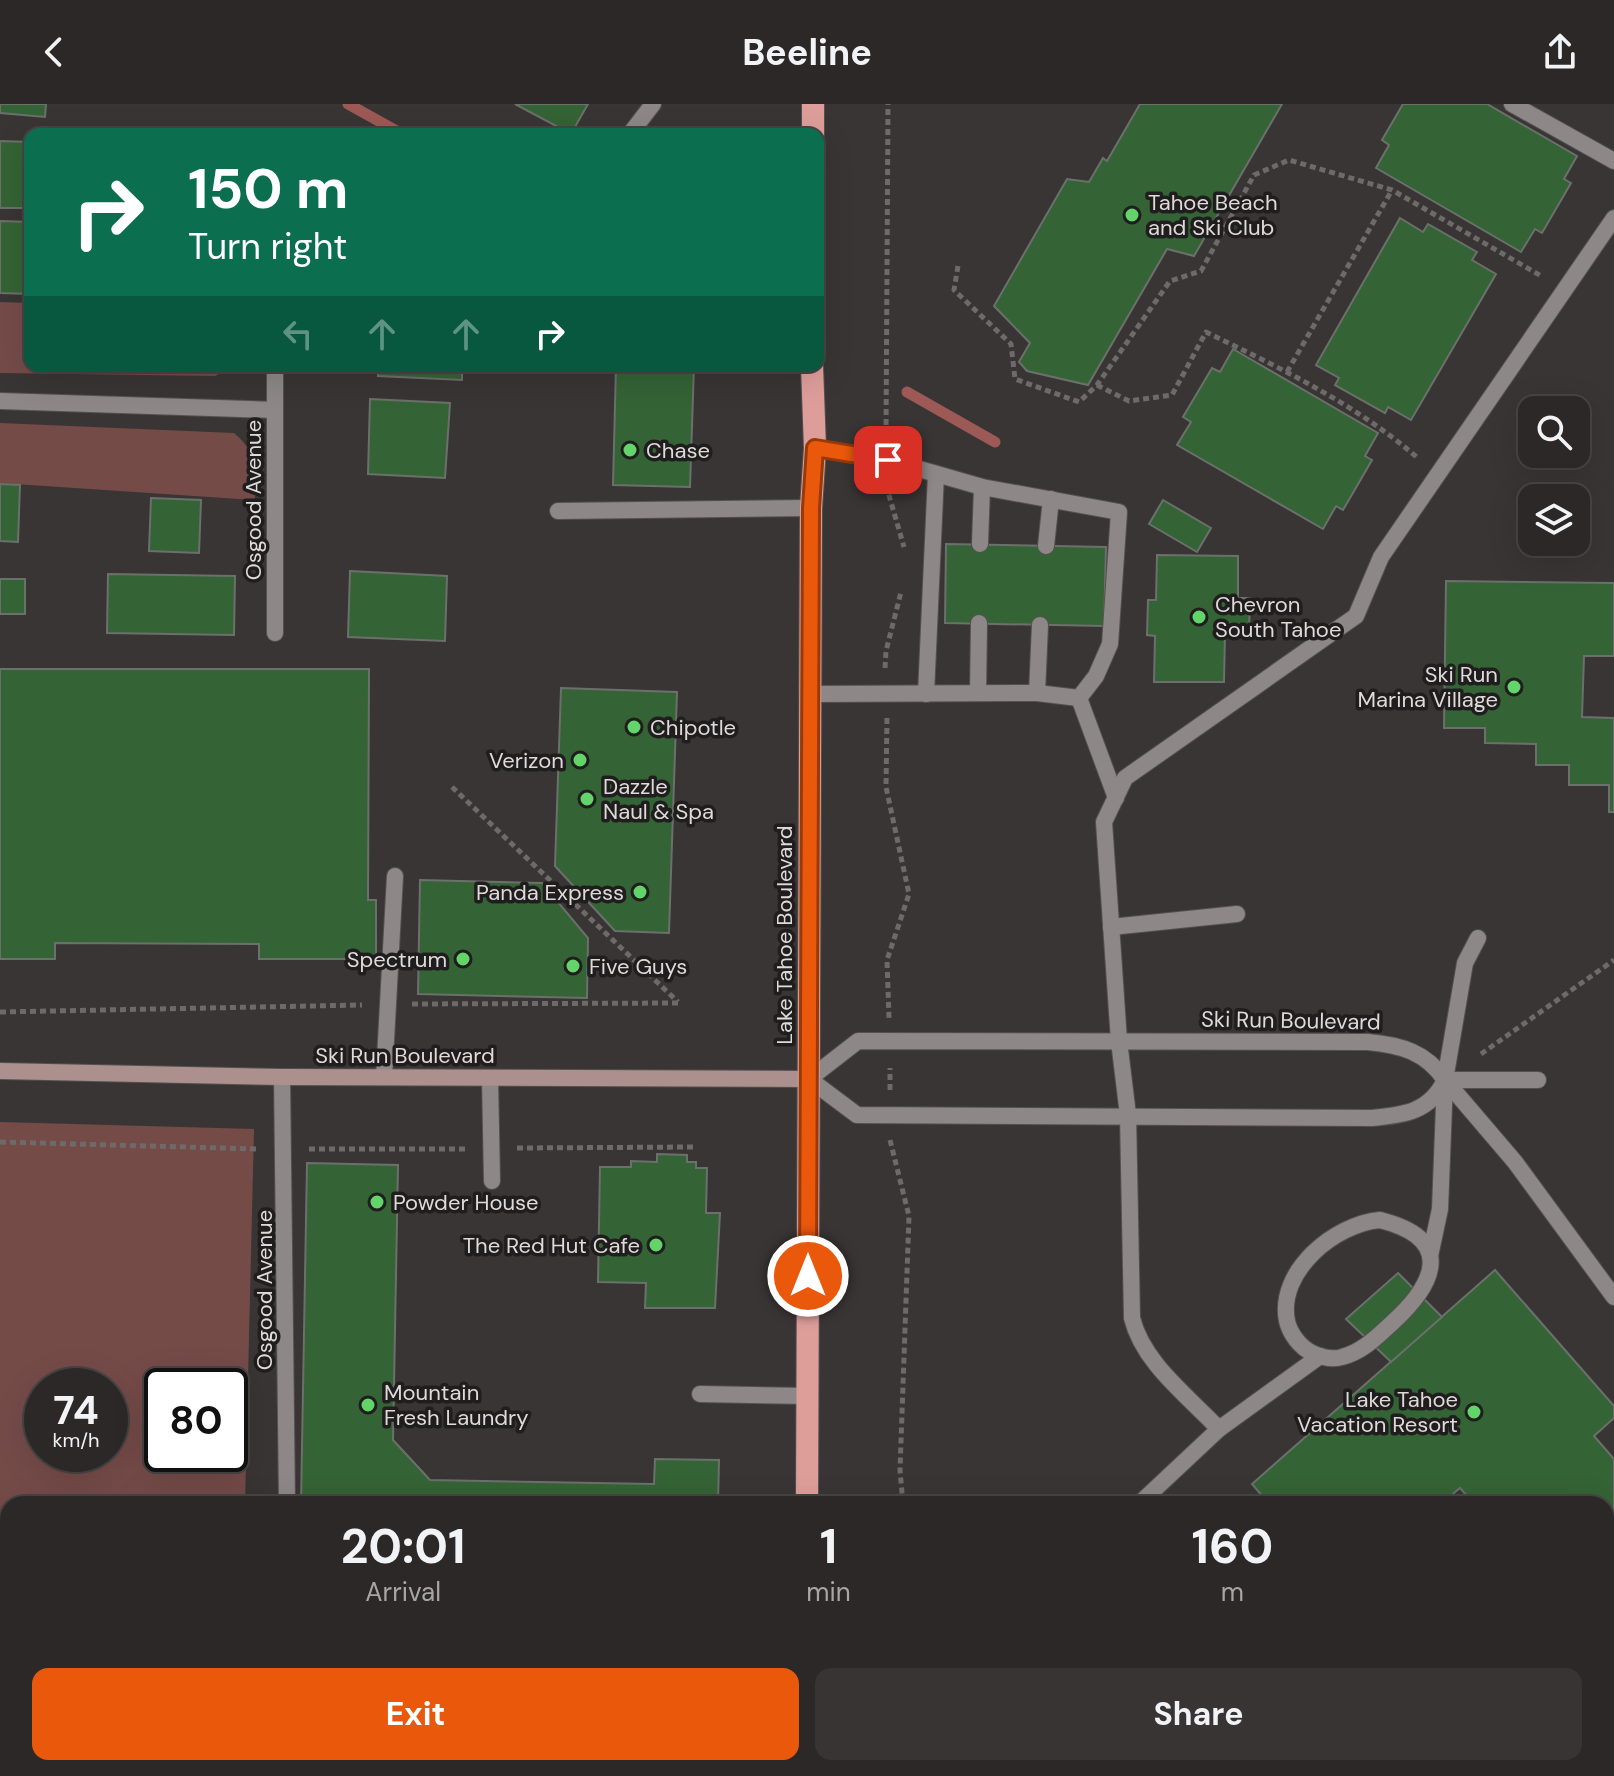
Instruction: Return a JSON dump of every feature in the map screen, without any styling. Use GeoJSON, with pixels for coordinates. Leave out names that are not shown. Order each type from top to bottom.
{"type":"FeatureCollection","features":[{"type":"Feature","properties":{"kind":"highway"},"geometry":{"type":"LineString","coordinates":[[813,104],[813,128]]}},
{"type":"Feature","properties":{"kind":"highway","name":"Lake Tahoe Boulevard"},"geometry":{"type":"LineString","coordinates":[[807,1496],[811,508],[815,448],[812,372]]}},
{"type":"Feature","properties":{"kind":"main road","name":"Ski Run Boulevard"},"geometry":{"type":"LineString","coordinates":[[0,1071],[282,1077],[809,1079]]}},
{"type":"Feature","properties":{"kind":"street"},"geometry":{"type":"LineString","coordinates":[[635,128],[653,104]]}},
{"type":"Feature","properties":{"kind":"street"},"geometry":{"type":"LineString","coordinates":[[1512,104],[1614,161]]}},
{"type":"Feature","properties":{"kind":"street"},"geometry":{"type":"LineString","coordinates":[[1219,1429],[1148,1355],[1137,1338],[1132,1318],[1128,1115],[1119,1041],[1104,822],[1125,778],[1356,616],[1381,557],[1614,218]]}},
{"type":"Feature","properties":{"kind":"street","name":"Osgood Avenue"},"geometry":{"type":"LineString","coordinates":[[275,372],[275,633]]}},
{"type":"Feature","properties":{"kind":"street"},"geometry":{"type":"LineString","coordinates":[[0,401],[275,410]]}},
{"type":"Feature","properties":{"kind":"street"},"geometry":{"type":"LineString","coordinates":[[815,448],[888,460],[982,487],[1119,512],[1110,644],[1096,676],[1079,698]]}},
{"type":"Feature","properties":{"kind":"street"},"geometry":{"type":"LineString","coordinates":[[926,694],[936,474]]}},
{"type":"Feature","properties":{"kind":"street"},"geometry":{"type":"LineString","coordinates":[[980,544],[982,487]]}},
{"type":"Feature","properties":{"kind":"street"},"geometry":{"type":"LineString","coordinates":[[1046,546],[1051,499]]}},
{"type":"Feature","properties":{"kind":"street"},"geometry":{"type":"LineString","coordinates":[[558,511],[811,508]]}},
{"type":"Feature","properties":{"kind":"street"},"geometry":{"type":"LineString","coordinates":[[978,693],[979,623]]}},
{"type":"Feature","properties":{"kind":"street"},"geometry":{"type":"LineString","coordinates":[[1037,693],[1040,625]]}},
{"type":"Feature","properties":{"kind":"street"},"geometry":{"type":"LineString","coordinates":[[811,694],[1037,693],[1079,698]]}},
{"type":"Feature","properties":{"kind":"street"},"geometry":{"type":"LineString","coordinates":[[1079,698],[1116,798]]}},
{"type":"Feature","properties":{"kind":"street"},"geometry":{"type":"LineString","coordinates":[[384,1077],[395,876]]}},
{"type":"Feature","properties":{"kind":"street"},"geometry":{"type":"LineString","coordinates":[[1111,927],[1237,914]]}},
{"type":"Feature","properties":{"kind":"street"},"geometry":{"type":"LineString","coordinates":[[1430,1256],[1411,1231],[1380,1220],[1362,1222],[1342,1230],[1304,1263],[1293,1278],[1285,1312],[1289,1328],[1298,1343],[1320,1356],[1338,1359],[1353,1353],[1412,1305],[1425,1289],[1432,1269],[1430,1256],[1440,1209],[1445,1080],[1465,963],[1478,938]]}},
{"type":"Feature","properties":{"kind":"street","name":"Ski Run Boulevard"},"geometry":{"type":"LineString","coordinates":[[809,1079],[858,1041],[1396,1044],[1419,1053],[1435,1065],[1515,1162],[1614,1297]]}},
{"type":"Feature","properties":{"kind":"street","name":"Osgood Avenue"},"geometry":{"type":"LineString","coordinates":[[282,1077],[287,1496]]}},
{"type":"Feature","properties":{"kind":"street"},"geometry":{"type":"LineString","coordinates":[[490,1078],[492,1181]]}},
{"type":"Feature","properties":{"kind":"street"},"geometry":{"type":"LineString","coordinates":[[809,1079],[857,1115],[1399,1115],[1437,1097],[1445,1080]]}},
{"type":"Feature","properties":{"kind":"street"},"geometry":{"type":"LineString","coordinates":[[1445,1080],[1538,1080]]}},
{"type":"Feature","properties":{"kind":"street"},"geometry":{"type":"LineString","coordinates":[[1148,1496],[1219,1429],[1320,1356]]}},
{"type":"Feature","properties":{"kind":"street"},"geometry":{"type":"LineString","coordinates":[[700,1394],[807,1396]]}},
{"type":"Feature","properties":{"kind":"path"},"geometry":{"type":"LineString","coordinates":[[888,104],[888,460],[885,492],[901,531],[905,554]]}},
{"type":"Feature","properties":{"kind":"path"},"geometry":{"type":"LineString","coordinates":[[958,266],[954,290],[1011,344],[1015,379],[1079,402],[1097,385],[1170,281],[1201,271],[1254,175],[1289,160],[1392,190],[1565,289]]}},
{"type":"Feature","properties":{"kind":"path"},"geometry":{"type":"LineString","coordinates":[[1287,372],[1392,190]]}},
{"type":"Feature","properties":{"kind":"path"},"geometry":{"type":"LineString","coordinates":[[1097,385],[1129,401],[1172,395],[1206,332],[1287,372],[1384,429],[1437,475]]}},
{"type":"Feature","properties":{"kind":"path"},"geometry":{"type":"LineString","coordinates":[[890,732],[884,695],[886,651],[904,578]]}},
{"type":"Feature","properties":{"kind":"path"},"geometry":{"type":"LineString","coordinates":[[0,1012],[679,1003],[452,787]]}},
{"type":"Feature","properties":{"kind":"path"},"geometry":{"type":"LineString","coordinates":[[1445,1080],[1614,960]]}},
{"type":"Feature","properties":{"kind":"path"},"geometry":{"type":"LineString","coordinates":[[0,1142],[285,1150],[695,1147]]}},
{"type":"Feature","properties":{"kind":"shaded area"},"geometry":{"type":"Polygon","coordinates":[[[0,302],[24,303],[24,372],[223,372],[215,376],[0,373],[0,302]]]}},
{"type":"Feature","properties":{"kind":"shaded area"},"geometry":{"type":"Polygon","coordinates":[[[0,423],[234,433],[247,447],[255,463],[257,491],[254,500],[0,483],[0,423]]]}},
{"type":"Feature","properties":{"kind":"shaded area"},"geometry":{"type":"Polygon","coordinates":[[[0,1122],[254,1129],[248,1379],[248,1368],[144,1368],[144,1472],[246,1472],[245,1496],[0,1496],[0,1122]]]}},
{"type":"Feature","properties":{"kind":"building"},"geometry":{"type":"Polygon","coordinates":[[[0,104],[46,104],[45,117],[0,113],[0,104]]]}},
{"type":"Feature","properties":{"kind":"building"},"geometry":{"type":"Polygon","coordinates":[[[515,104],[588,104],[574,128],[560,128],[515,104]]]}},
{"type":"Feature","properties":{"kind":"building","name":"Tahoe Beach and Ski Club"},"geometry":{"type":"Polygon","coordinates":[[[1140,104],[1282,104],[1194,256],[1167,249],[1088,385],[1027,371],[1019,362],[1030,343],[994,306],[1067,179],[1089,182],[1103,158],[1107,161],[1140,104]]]}},
{"type":"Feature","properties":{"kind":"building"},"geometry":{"type":"Polygon","coordinates":[[[1403,104],[1487,104],[1577,156],[1564,179],[1571,183],[1542,233],[1535,229],[1521,252],[1376,168],[1389,145],[1382,140],[1403,104]]]}},
{"type":"Feature","properties":{"kind":"building"},"geometry":{"type":"Polygon","coordinates":[[[0,141],[24,142],[24,208],[0,208],[0,141]]]}},
{"type":"Feature","properties":{"kind":"building"},"geometry":{"type":"Polygon","coordinates":[[[1400,218],[1423,232],[1428,224],[1477,252],[1472,260],[1496,274],[1411,420],[1388,407],[1385,413],[1335,385],[1339,378],[1316,365],[1400,218]]]}},
{"type":"Feature","properties":{"kind":"building"},"geometry":{"type":"Polygon","coordinates":[[[0,221],[24,222],[24,294],[0,293],[0,221]]]}},
{"type":"Feature","properties":{"kind":"building"},"geometry":{"type":"Polygon","coordinates":[[[1233,349],[1378,433],[1365,456],[1372,460],[1343,510],[1336,506],[1323,529],[1177,445],[1191,422],[1183,417],[1212,368],[1220,372],[1233,349]]]}},
{"type":"Feature","properties":{"kind":"building"},"geometry":{"type":"Polygon","coordinates":[[[378,372],[462,372],[462,380],[378,376],[378,372]]]}},
{"type":"Feature","properties":{"kind":"building"},"geometry":{"type":"Polygon","coordinates":[[[616,372],[694,372],[690,487],[613,485],[616,372]]]}},
{"type":"Feature","properties":{"kind":"building"},"geometry":{"type":"Polygon","coordinates":[[[370,399],[450,403],[445,478],[368,474],[370,399]]]}},
{"type":"Feature","properties":{"kind":"building"},"geometry":{"type":"Polygon","coordinates":[[[0,484],[20,485],[18,542],[0,541],[0,484]]]}},
{"type":"Feature","properties":{"kind":"building"},"geometry":{"type":"Polygon","coordinates":[[[151,498],[201,500],[199,553],[149,551],[151,498]]]}},
{"type":"Feature","properties":{"kind":"building"},"geometry":{"type":"Polygon","coordinates":[[[1163,500],[1211,528],[1197,552],[1149,524],[1163,500]]]}},
{"type":"Feature","properties":{"kind":"building"},"geometry":{"type":"Polygon","coordinates":[[[946,544],[1106,547],[1104,626],[945,623],[946,544]]]}},
{"type":"Feature","properties":{"kind":"building","name":"Chevron South Tahoe"},"geometry":{"type":"Polygon","coordinates":[[[1157,555],[1238,556],[1238,598],[1250,598],[1249,633],[1225,633],[1224,682],[1154,682],[1155,636],[1147,635],[1148,600],[1156,600],[1157,555]]]}},
{"type":"Feature","properties":{"kind":"building"},"geometry":{"type":"Polygon","coordinates":[[[350,571],[447,576],[445,641],[348,637],[350,571]]]}},
{"type":"Feature","properties":{"kind":"building"},"geometry":{"type":"Polygon","coordinates":[[[108,574],[235,576],[234,635],[107,633],[108,574]]]}},
{"type":"Feature","properties":{"kind":"building"},"geometry":{"type":"Polygon","coordinates":[[[0,579],[25,579],[25,614],[0,614],[0,579]]]}},
{"type":"Feature","properties":{"kind":"building","name":"Ski Run Marina Village"},"geometry":{"type":"Polygon","coordinates":[[[1446,581],[1614,583],[1614,656],[1584,656],[1582,717],[1614,718],[1614,812],[1609,812],[1609,785],[1569,785],[1569,765],[1536,765],[1536,744],[1485,743],[1485,728],[1444,728],[1446,581]]]}},
{"type":"Feature","properties":{"kind":"building"},"geometry":{"type":"Polygon","coordinates":[[[0,669],[369,669],[368,900],[376,900],[376,959],[259,959],[259,944],[55,943],[55,959],[0,959],[0,669]]]}},
{"type":"Feature","properties":{"kind":"building"},"geometry":{"type":"Polygon","coordinates":[[[561,688],[677,692],[669,933],[615,931],[555,866],[561,688]]]}},
{"type":"Feature","properties":{"kind":"building"},"geometry":{"type":"Polygon","coordinates":[[[420,880],[542,883],[588,938],[587,998],[418,994],[420,880]]]}},
{"type":"Feature","properties":{"kind":"building"},"geometry":{"type":"Polygon","coordinates":[[[657,1154],[687,1155],[687,1162],[696,1162],[696,1168],[707,1168],[706,1213],[720,1213],[715,1308],[645,1308],[646,1283],[598,1282],[600,1167],[631,1167],[631,1161],[657,1162],[657,1154]]]}},
{"type":"Feature","properties":{"kind":"building"},"geometry":{"type":"Polygon","coordinates":[[[307,1163],[398,1165],[393,1440],[430,1480],[654,1484],[655,1459],[719,1460],[718,1496],[301,1496],[307,1163]]]}},
{"type":"Feature","properties":{"kind":"building","name":"Lake Tahoe Vacation Resort"},"geometry":{"type":"Polygon","coordinates":[[[1495,1270],[1614,1406],[1614,1418],[1594,1436],[1614,1459],[1614,1496],[1467,1496],[1460,1488],[1450,1496],[1262,1496],[1252,1484],[1495,1270]]]}},
{"type":"Feature","properties":{"kind":"building"},"geometry":{"type":"Polygon","coordinates":[[[1398,1273],[1442,1317],[1391,1362],[1346,1319],[1398,1273]]]}},
{"type":"Feature","properties":{"kind":"waterway"},"geometry":{"type":"LineString","coordinates":[[348,104],[391,128]]}},
{"type":"Feature","properties":{"kind":"waterway"},"geometry":{"type":"LineString","coordinates":[[907,392],[995,442]]}},
{"type":"Feature","properties":{"kind":"place","name":"Tahoe Beach and Ski Club"},"geometry":{"type":"Point","coordinates":[1132,215]}},
{"type":"Feature","properties":{"kind":"place","name":"Chase"},"geometry":{"type":"Point","coordinates":[630,450]}},
{"type":"Feature","properties":{"kind":"place","name":"Chevron South Tahoe"},"geometry":{"type":"Point","coordinates":[1199,617]}},
{"type":"Feature","properties":{"kind":"place","name":"Ski Run Marina Village"},"geometry":{"type":"Point","coordinates":[1514,687]}},
{"type":"Feature","properties":{"kind":"place","name":"Chipotle"},"geometry":{"type":"Point","coordinates":[634,727]}},
{"type":"Feature","properties":{"kind":"place","name":"Verizon"},"geometry":{"type":"Point","coordinates":[580,760]}},
{"type":"Feature","properties":{"kind":"place","name":"Dazzle Naul & Spa"},"geometry":{"type":"Point","coordinates":[587,799]}},
{"type":"Feature","properties":{"kind":"place","name":"Panda Express"},"geometry":{"type":"Point","coordinates":[640,892]}},
{"type":"Feature","properties":{"kind":"place","name":"Spectrum"},"geometry":{"type":"Point","coordinates":[463,959]}},
{"type":"Feature","properties":{"kind":"place","name":"Five Guys"},"geometry":{"type":"Point","coordinates":[573,966]}},
{"type":"Feature","properties":{"kind":"place","name":"Powder House"},"geometry":{"type":"Point","coordinates":[377,1202]}},
{"type":"Feature","properties":{"kind":"place","name":"The Red Hut Cafe"},"geometry":{"type":"Point","coordinates":[656,1245]}},
{"type":"Feature","properties":{"kind":"place","name":"Mountain Fresh Laundry"},"geometry":{"type":"Point","coordinates":[368,1405]}},
{"type":"Feature","properties":{"kind":"place","name":"Lake Tahoe Vacation Resort"},"geometry":{"type":"Point","coordinates":[1474,1412]}},
{"type":"Feature","properties":{"kind":"route"},"geometry":{"type":"LineString","coordinates":[[808,1276],[811,508],[815,448],[888,460]]}}]}
